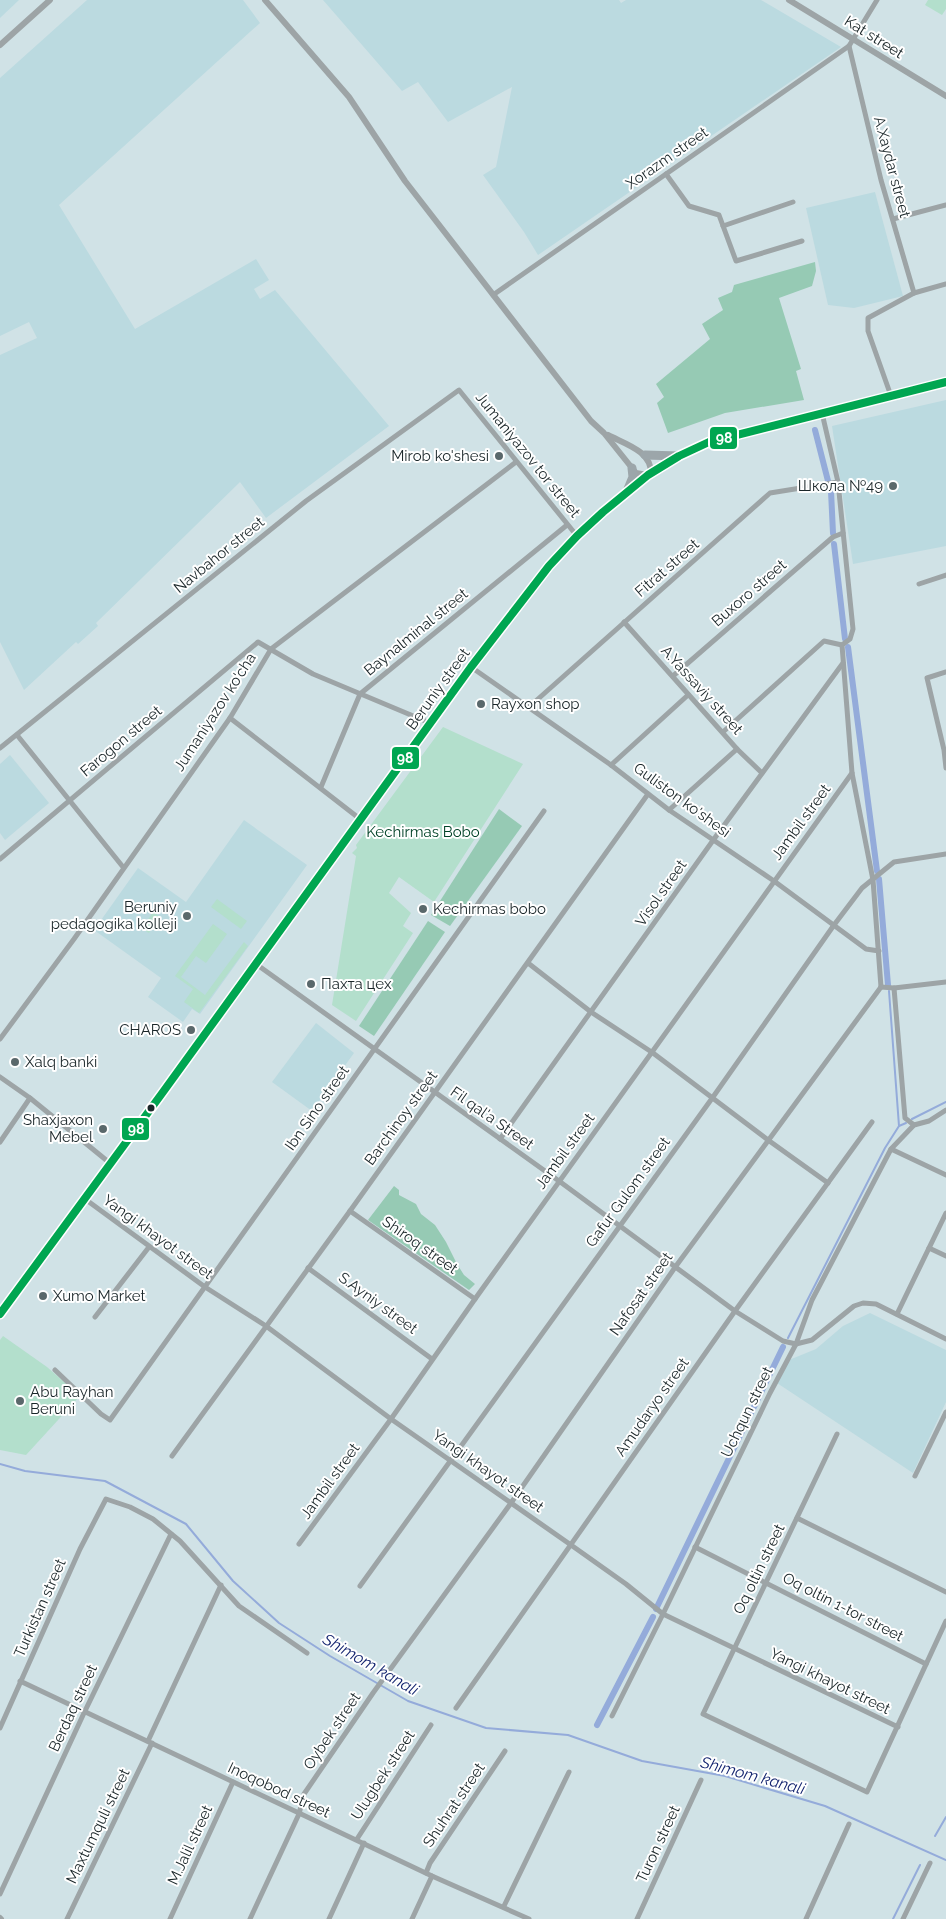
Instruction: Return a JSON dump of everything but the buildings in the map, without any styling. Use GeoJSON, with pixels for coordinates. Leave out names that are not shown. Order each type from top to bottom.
{"type":"FeatureCollection","features":[{"type":"Feature","properties":{"kind":"main road","name":"Beruniy street"},"geometry":{"type":"LineString","coordinates":[[0,1314],[471,667],[537,580],[577,536],[649,474],[679,456],[710,442],[946,382]]}},
{"type":"Feature","properties":{"kind":"main road"},"geometry":{"type":"LineString","coordinates":[[645,455],[679,456]]}},
{"type":"Feature","properties":{"kind":"main road"},"geometry":{"type":"LineString","coordinates":[[627,492],[633,477],[632,468]]}},
{"type":"Feature","properties":{"kind":"street"},"geometry":{"type":"LineString","coordinates":[[0,45],[50,0]]}},
{"type":"Feature","properties":{"kind":"street"},"geometry":{"type":"LineString","coordinates":[[265,0],[349,97],[405,182],[591,420],[636,473],[649,474],[650,462],[645,455],[604,433]]}},
{"type":"Feature","properties":{"kind":"street","name":"Kat street"},"geometry":{"type":"LineString","coordinates":[[789,0],[946,96]]}},
{"type":"Feature","properties":{"kind":"street","name":"Xorazm street"},"geometry":{"type":"LineString","coordinates":[[493,295],[849,46],[877,0]]}},
{"type":"Feature","properties":{"kind":"street","name":"A.Xaydar street"},"geometry":{"type":"LineString","coordinates":[[849,46],[892,219],[914,293]]}},
{"type":"Feature","properties":{"kind":"street"},"geometry":{"type":"LineString","coordinates":[[666,174],[689,206],[719,215],[736,261],[802,241]]}},
{"type":"Feature","properties":{"kind":"street"},"geometry":{"type":"LineString","coordinates":[[723,226],[793,202]]}},
{"type":"Feature","properties":{"kind":"street"},"geometry":{"type":"LineString","coordinates":[[892,219],[946,205]]}},
{"type":"Feature","properties":{"kind":"street"},"geometry":{"type":"LineString","coordinates":[[891,396],[868,331],[868,318],[914,293],[946,284]]}},
{"type":"Feature","properties":{"kind":"street","name":"Jumaniyazov tor street"},"geometry":{"type":"LineString","coordinates":[[459,390],[577,536]]}},
{"type":"Feature","properties":{"kind":"street","name":"Navbahor street"},"geometry":{"type":"LineString","coordinates":[[0,748],[306,501],[459,390]]}},
{"type":"Feature","properties":{"kind":"street"},"geometry":{"type":"LineString","coordinates":[[723,732],[824,641],[842,645],[850,639],[853,629],[838,482],[822,413]]}},
{"type":"Feature","properties":{"kind":"street","name":"Jumaniyazov ko'cha"},"geometry":{"type":"LineString","coordinates":[[0,1039],[230,718],[271,649],[516,462]]}},
{"type":"Feature","properties":{"kind":"street","name":"Fitrat street"},"geometry":{"type":"LineString","coordinates":[[528,707],[770,493],[838,482]]}},
{"type":"Feature","properties":{"kind":"street","name":"Baynalminal street"},"geometry":{"type":"LineString","coordinates":[[321,787],[360,694],[566,524]]}},
{"type":"Feature","properties":{"kind":"street","name":"Buxoro street"},"geometry":{"type":"LineString","coordinates":[[673,676],[833,537],[843,533]]}},
{"type":"Feature","properties":{"kind":"street"},"geometry":{"type":"LineString","coordinates":[[919,584],[946,575]]}},
{"type":"Feature","properties":{"kind":"street","name":"A.Yassaviy street"},"geometry":{"type":"LineString","coordinates":[[624,622],[737,749],[762,773]]}},
{"type":"Feature","properties":{"kind":"street","name":"Farogon street"},"geometry":{"type":"LineString","coordinates":[[0,859],[258,642],[271,649]]}},
{"type":"Feature","properties":{"kind":"street"},"geometry":{"type":"LineString","coordinates":[[842,645],[852,773],[873,880],[882,987],[894,988],[946,982]]}},
{"type":"Feature","properties":{"kind":"street"},"geometry":{"type":"LineString","coordinates":[[271,649],[313,674],[430,723]]}},
{"type":"Feature","properties":{"kind":"street","name":"Visol street"},"geometry":{"type":"LineString","coordinates":[[500,1139],[843,662]]}},
{"type":"Feature","properties":{"kind":"street","name":"Guliston ko'shesi"},"geometry":{"type":"LineString","coordinates":[[471,667],[611,764],[669,810],[774,881],[866,949],[879,951]]}},
{"type":"Feature","properties":{"kind":"street"},"geometry":{"type":"LineString","coordinates":[[946,672],[927,678],[945,750],[946,768]]}},
{"type":"Feature","properties":{"kind":"street"},"geometry":{"type":"LineString","coordinates":[[611,764],[688,694]]}},
{"type":"Feature","properties":{"kind":"street"},"geometry":{"type":"LineString","coordinates":[[230,718],[360,819]]}},
{"type":"Feature","properties":{"kind":"street"},"geometry":{"type":"LineString","coordinates":[[17,735],[123,867]]}},
{"type":"Feature","properties":{"kind":"street"},"geometry":{"type":"LineString","coordinates":[[669,810],[737,749]]}},
{"type":"Feature","properties":{"kind":"street","name":"Jambil street"},"geometry":{"type":"LineString","coordinates":[[299,1544],[391,1419],[852,773]]}},
{"type":"Feature","properties":{"kind":"street","name":"Barchinoy street"},"geometry":{"type":"LineString","coordinates":[[172,1456],[648,794]]}},
{"type":"Feature","properties":{"kind":"street","name":"Ibn Sino street"},"geometry":{"type":"LineString","coordinates":[[55,1370],[101,1414],[110,1420],[544,811]]}},
{"type":"Feature","properties":{"kind":"street","name":"Gafur Gulom street"},"geometry":{"type":"LineString","coordinates":[[360,1586],[862,888],[894,862],[946,854]]}},
{"type":"Feature","properties":{"kind":"street"},"geometry":{"type":"LineString","coordinates":[[528,963],[591,1012],[653,1053],[828,1183]]}},
{"type":"Feature","properties":{"kind":"street","name":"Fil qal'a Street"},"geometry":{"type":"LineString","coordinates":[[256,964],[620,1225],[735,1311],[783,1341],[796,1344]]}},
{"type":"Feature","properties":{"kind":"street","name":"Nafosat street"},"geometry":{"type":"LineString","coordinates":[[387,1672],[511,1503],[676,1266],[882,987]]}},
{"type":"Feature","properties":{"kind":"street"},"geometry":{"type":"LineString","coordinates":[[894,988],[905,1118],[914,1125],[929,1121],[946,1110]]}},
{"type":"Feature","properties":{"kind":"street"},"geometry":{"type":"LineString","coordinates":[[0,1077],[30,1098],[111,1164]]}},
{"type":"Feature","properties":{"kind":"street"},"geometry":{"type":"LineString","coordinates":[[0,1142],[30,1098]]}},
{"type":"Feature","properties":{"kind":"street","name":"Amudaryo street"},"geometry":{"type":"LineString","coordinates":[[456,1708],[735,1311],[872,1122]]}},
{"type":"Feature","properties":{"kind":"street","name":"Uchqun street"},"geometry":{"type":"LineString","coordinates":[[612,1716],[770,1393],[796,1344],[812,1300],[891,1149],[914,1125]]}},
{"type":"Feature","properties":{"kind":"street"},"geometry":{"type":"LineString","coordinates":[[891,1149],[946,1175]]}},
{"type":"Feature","properties":{"kind":"street","name":"Yangi khayot street"},"geometry":{"type":"LineString","coordinates":[[85,1198],[205,1287],[266,1326],[391,1419],[571,1544],[663,1614],[898,1727]]}},
{"type":"Feature","properties":{"kind":"street","name":"Shiroq street"},"geometry":{"type":"LineString","coordinates":[[350,1211],[475,1299]]}},
{"type":"Feature","properties":{"kind":"street"},"geometry":{"type":"LineString","coordinates":[[897,1314],[946,1213]]}},
{"type":"Feature","properties":{"kind":"street"},"geometry":{"type":"LineString","coordinates":[[95,1317],[149,1246]]}},
{"type":"Feature","properties":{"kind":"street"},"geometry":{"type":"LineString","coordinates":[[928,1248],[946,1256]]}},
{"type":"Feature","properties":{"kind":"street","name":"S.Ayniy street"},"geometry":{"type":"LineString","coordinates":[[308,1268],[432,1359]]}},
{"type":"Feature","properties":{"kind":"street"},"geometry":{"type":"LineString","coordinates":[[796,1344],[812,1340],[854,1306],[863,1303],[876,1304],[946,1339]]}},
{"type":"Feature","properties":{"kind":"street"},"geometry":{"type":"LineString","coordinates":[[916,1476],[946,1412]]}},
{"type":"Feature","properties":{"kind":"street","name":"Oq oltin street"},"geometry":{"type":"LineString","coordinates":[[837,1434],[703,1714],[867,1792],[898,1727]]}},
{"type":"Feature","properties":{"kind":"street","name":"Turkistan street"},"geometry":{"type":"LineString","coordinates":[[0,1728],[80,1549],[106,1500],[130,1507],[153,1518],[171,1534]]}},
{"type":"Feature","properties":{"kind":"street"},"geometry":{"type":"LineString","coordinates":[[797,1518],[946,1592]]}},
{"type":"Feature","properties":{"kind":"street"},"geometry":{"type":"LineString","coordinates":[[171,1534],[180,1541],[240,1606],[307,1653]]}},
{"type":"Feature","properties":{"kind":"street","name":"Berdaq street"},"geometry":{"type":"LineString","coordinates":[[0,1894],[84,1713],[171,1534]]}},
{"type":"Feature","properties":{"kind":"street","name":"Oq oltin 1-tor street"},"geometry":{"type":"LineString","coordinates":[[695,1547],[926,1664]]}},
{"type":"Feature","properties":{"kind":"street","name":"Maxtumquli street"},"geometry":{"type":"LineString","coordinates":[[68,1919],[221,1585]]}},
{"type":"Feature","properties":{"kind":"street"},"geometry":{"type":"LineString","coordinates":[[898,1727],[946,1621]]}},
{"type":"Feature","properties":{"kind":"street","name":"Oybek street"},"geometry":{"type":"LineString","coordinates":[[250,1919],[299,1814],[304,1794],[387,1672]]}},
{"type":"Feature","properties":{"kind":"street","name":"Inoqobod street"},"geometry":{"type":"LineString","coordinates":[[20,1681],[299,1814],[529,1919]]}},
{"type":"Feature","properties":{"kind":"street","name":"Ulugbek street"},"geometry":{"type":"LineString","coordinates":[[357,1839],[431,1725]]}},
{"type":"Feature","properties":{"kind":"street","name":"Shuhrat street"},"geometry":{"type":"LineString","coordinates":[[426,1873],[430,1862],[505,1751]]}},
{"type":"Feature","properties":{"kind":"street"},"geometry":{"type":"LineString","coordinates":[[504,1906],[569,1772]]}},
{"type":"Feature","properties":{"kind":"street","name":"Turon street"},"geometry":{"type":"LineString","coordinates":[[637,1919],[701,1780]]}},
{"type":"Feature","properties":{"kind":"street","name":"M.Jalil street"},"geometry":{"type":"LineString","coordinates":[[170,1919],[233,1782]]}},
{"type":"Feature","properties":{"kind":"street"},"geometry":{"type":"LineString","coordinates":[[806,1919],[849,1824]]}},
{"type":"Feature","properties":{"kind":"street","name":"Ulugbek street"},"geometry":{"type":"LineString","coordinates":[[329,1919],[364,1843]]}},
{"type":"Feature","properties":{"kind":"street"},"geometry":{"type":"LineString","coordinates":[[903,1919],[930,1862]]}},
{"type":"Feature","properties":{"kind":"street"},"geometry":{"type":"LineString","coordinates":[[412,1919],[432,1876]]}},
{"type":"Feature","properties":{"kind":"shaded area"},"geometry":{"type":"Polygon","coordinates":[[[0,0],[19,0],[0,18],[0,0]]]}},
{"type":"Feature","properties":{"kind":"shaded area"},"geometry":{"type":"Polygon","coordinates":[[[87,0],[243,0],[260,23],[59,205],[135,329],[256,259],[269,280],[254,289],[260,299],[275,290],[389,426],[266,518],[240,482],[96,623],[98,626],[78,644],[76,642],[24,690],[0,642],[0,355],[37,338],[29,322],[0,336],[0,78],[87,0]]]}},
{"type":"Feature","properties":{"kind":"shaded area"},"geometry":{"type":"Polygon","coordinates":[[[323,0],[619,0],[621,3],[626,0],[761,0],[841,47],[538,255],[483,175],[496,167],[512,87],[448,122],[418,82],[402,91],[323,0]]]}},
{"type":"Feature","properties":{"kind":"shaded area"},"geometry":{"type":"Polygon","coordinates":[[[875,192],[903,296],[854,308],[828,305],[806,208],[875,192]]]}},
{"type":"Feature","properties":{"kind":"shaded area","name":"Школа №49"},"geometry":{"type":"Polygon","coordinates":[[[946,400],[946,546],[853,564],[832,426],[946,400]]]}},
{"type":"Feature","properties":{"kind":"shaded area"},"geometry":{"type":"Polygon","coordinates":[[[10,755],[49,803],[5,840],[0,833],[0,764],[10,755]]]}},
{"type":"Feature","properties":{"kind":"shaded area","name":"Beruniy pedagogika kolleji"},"geometry":{"type":"Polygon","coordinates":[[[244,820],[307,865],[200,1014],[192,1009],[183,1022],[148,997],[161,978],[94,930],[138,868],[186,902],[244,820]]]}},
{"type":"Feature","properties":{"kind":"shaded area"},"geometry":{"type":"Polygon","coordinates":[[[316,1023],[354,1053],[312,1111],[272,1082],[316,1023]]]}},
{"type":"Feature","properties":{"kind":"shaded area"},"geometry":{"type":"Polygon","coordinates":[[[870,1313],[946,1350],[946,1402],[913,1473],[777,1383],[789,1360],[816,1349],[843,1326],[870,1313]]]}},
{"type":"Feature","properties":{"kind":"green space"},"geometry":{"type":"Polygon","coordinates":[[[928,0],[946,0],[946,9],[942,15],[925,5],[928,0]]]}},
{"type":"Feature","properties":{"kind":"green space"},"geometry":{"type":"Polygon","coordinates":[[[815,262],[816,271],[812,286],[779,298],[801,369],[796,371],[804,400],[725,413],[668,433],[657,403],[664,397],[656,384],[710,339],[702,324],[723,310],[718,298],[732,292],[734,285],[815,262]]]}},
{"type":"Feature","properties":{"kind":"green space","name":"Kechirmas Bobo"},"geometry":{"type":"Polygon","coordinates":[[[443,727],[523,764],[434,902],[399,877],[389,893],[411,913],[403,926],[413,933],[356,1021],[332,1005],[356,856],[352,853],[443,727]]]}},
{"type":"Feature","properties":{"kind":"green space"},"geometry":{"type":"Polygon","coordinates":[[[499,809],[522,826],[450,926],[431,915],[499,809]]]}},
{"type":"Feature","properties":{"kind":"green space"},"geometry":{"type":"Polygon","coordinates":[[[217,899],[247,921],[241,929],[211,907],[217,899]]]}},
{"type":"Feature","properties":{"kind":"green space"},"geometry":{"type":"Polygon","coordinates":[[[153,912],[159,916],[149,933],[142,929],[153,912]]]}},
{"type":"Feature","properties":{"kind":"green space"},"geometry":{"type":"Polygon","coordinates":[[[428,921],[445,932],[374,1036],[359,1026],[428,921]]]}},
{"type":"Feature","properties":{"kind":"green space"},"geometry":{"type":"Polygon","coordinates":[[[213,924],[227,934],[206,963],[196,956],[181,977],[205,995],[244,942],[248,946],[199,1013],[184,1002],[193,989],[175,976],[213,924]]]}},
{"type":"Feature","properties":{"kind":"green space"},"geometry":{"type":"Polygon","coordinates":[[[394,1186],[399,1190],[399,1195],[416,1204],[421,1214],[435,1225],[464,1275],[475,1284],[469,1290],[368,1220],[394,1186]]]}},
{"type":"Feature","properties":{"kind":"green space"},"geometry":{"type":"Polygon","coordinates":[[[3,1336],[47,1367],[80,1396],[26,1455],[0,1450],[0,1340],[3,1336]]]}},
{"type":"Feature","properties":{"kind":"waterway"},"geometry":{"type":"LineString","coordinates":[[815,430],[828,481]]}},
{"type":"Feature","properties":{"kind":"waterway"},"geometry":{"type":"LineString","coordinates":[[831,491],[833,533]]}},
{"type":"Feature","properties":{"kind":"waterway"},"geometry":{"type":"LineString","coordinates":[[834,544],[845,639]]}},
{"type":"Feature","properties":{"kind":"waterway"},"geometry":{"type":"LineString","coordinates":[[848,647],[877,871]]}},
{"type":"Feature","properties":{"kind":"waterway"},"geometry":{"type":"LineString","coordinates":[[879,879],[888,985]]}},
{"type":"Feature","properties":{"kind":"waterway"},"geometry":{"type":"LineString","coordinates":[[889,991],[899,1126]]}},
{"type":"Feature","properties":{"kind":"waterway"},"geometry":{"type":"LineString","coordinates":[[912,1119],[946,1102]]}},
{"type":"Feature","properties":{"kind":"waterway"},"geometry":{"type":"LineString","coordinates":[[788,1338],[885,1148],[899,1126],[906,1123]]}},
{"type":"Feature","properties":{"kind":"waterway"},"geometry":{"type":"LineString","coordinates":[[656,1609],[783,1347]]}},
{"type":"Feature","properties":{"kind":"waterway","name":"Shimom kanali"},"geometry":{"type":"LineString","coordinates":[[0,1464],[25,1471],[105,1481],[186,1524],[233,1581],[279,1623],[330,1656],[408,1701],[486,1728],[568,1735],[642,1761],[725,1776],[825,1806],[946,1860]]}},
{"type":"Feature","properties":{"kind":"waterway"},"geometry":{"type":"LineString","coordinates":[[597,1725],[653,1617]]}},
{"type":"Feature","properties":{"kind":"waterway"},"geometry":{"type":"LineString","coordinates":[[935,1836],[946,1817]]}},
{"type":"Feature","properties":{"kind":"waterway"},"geometry":{"type":"LineString","coordinates":[[893,1919],[920,1865]]}},
{"type":"Feature","properties":{"kind":"transit line","name":"98"},"geometry":{"type":"LineString","coordinates":[[0,1314],[471,667],[549,566],[577,536],[648,475],[679,456],[709,442],[946,382]]}},
{"type":"Feature","properties":{"kind":"place","name":"Mirob ko'shesi"},"geometry":{"type":"Point","coordinates":[499,456]}},
{"type":"Feature","properties":{"kind":"place","name":"Школа №49"},"geometry":{"type":"Point","coordinates":[893,486]}},
{"type":"Feature","properties":{"kind":"place","name":"Rayxon shop"},"geometry":{"type":"Point","coordinates":[481,704]}},
{"type":"Feature","properties":{"kind":"place","name":"Kechirmas bobo"},"geometry":{"type":"Point","coordinates":[423,909]}},
{"type":"Feature","properties":{"kind":"place","name":"Beruniy pedagogika kolleji"},"geometry":{"type":"Point","coordinates":[187,916]}},
{"type":"Feature","properties":{"kind":"place","name":"Пахта цех"},"geometry":{"type":"Point","coordinates":[311,984]}},
{"type":"Feature","properties":{"kind":"place","name":"CHAROS"},"geometry":{"type":"Point","coordinates":[191,1030]}},
{"type":"Feature","properties":{"kind":"place","name":"Xalq banki"},"geometry":{"type":"Point","coordinates":[15,1062]}},
{"type":"Feature","properties":{"kind":"place","name":"Shaxjaxon Mebel"},"geometry":{"type":"Point","coordinates":[103,1129]}},
{"type":"Feature","properties":{"kind":"place","name":"Xumo Market"},"geometry":{"type":"Point","coordinates":[43,1296]}},
{"type":"Feature","properties":{"kind":"place","name":"Abu Rayhan Beruni"},"geometry":{"type":"Point","coordinates":[20,1401]}}]}
